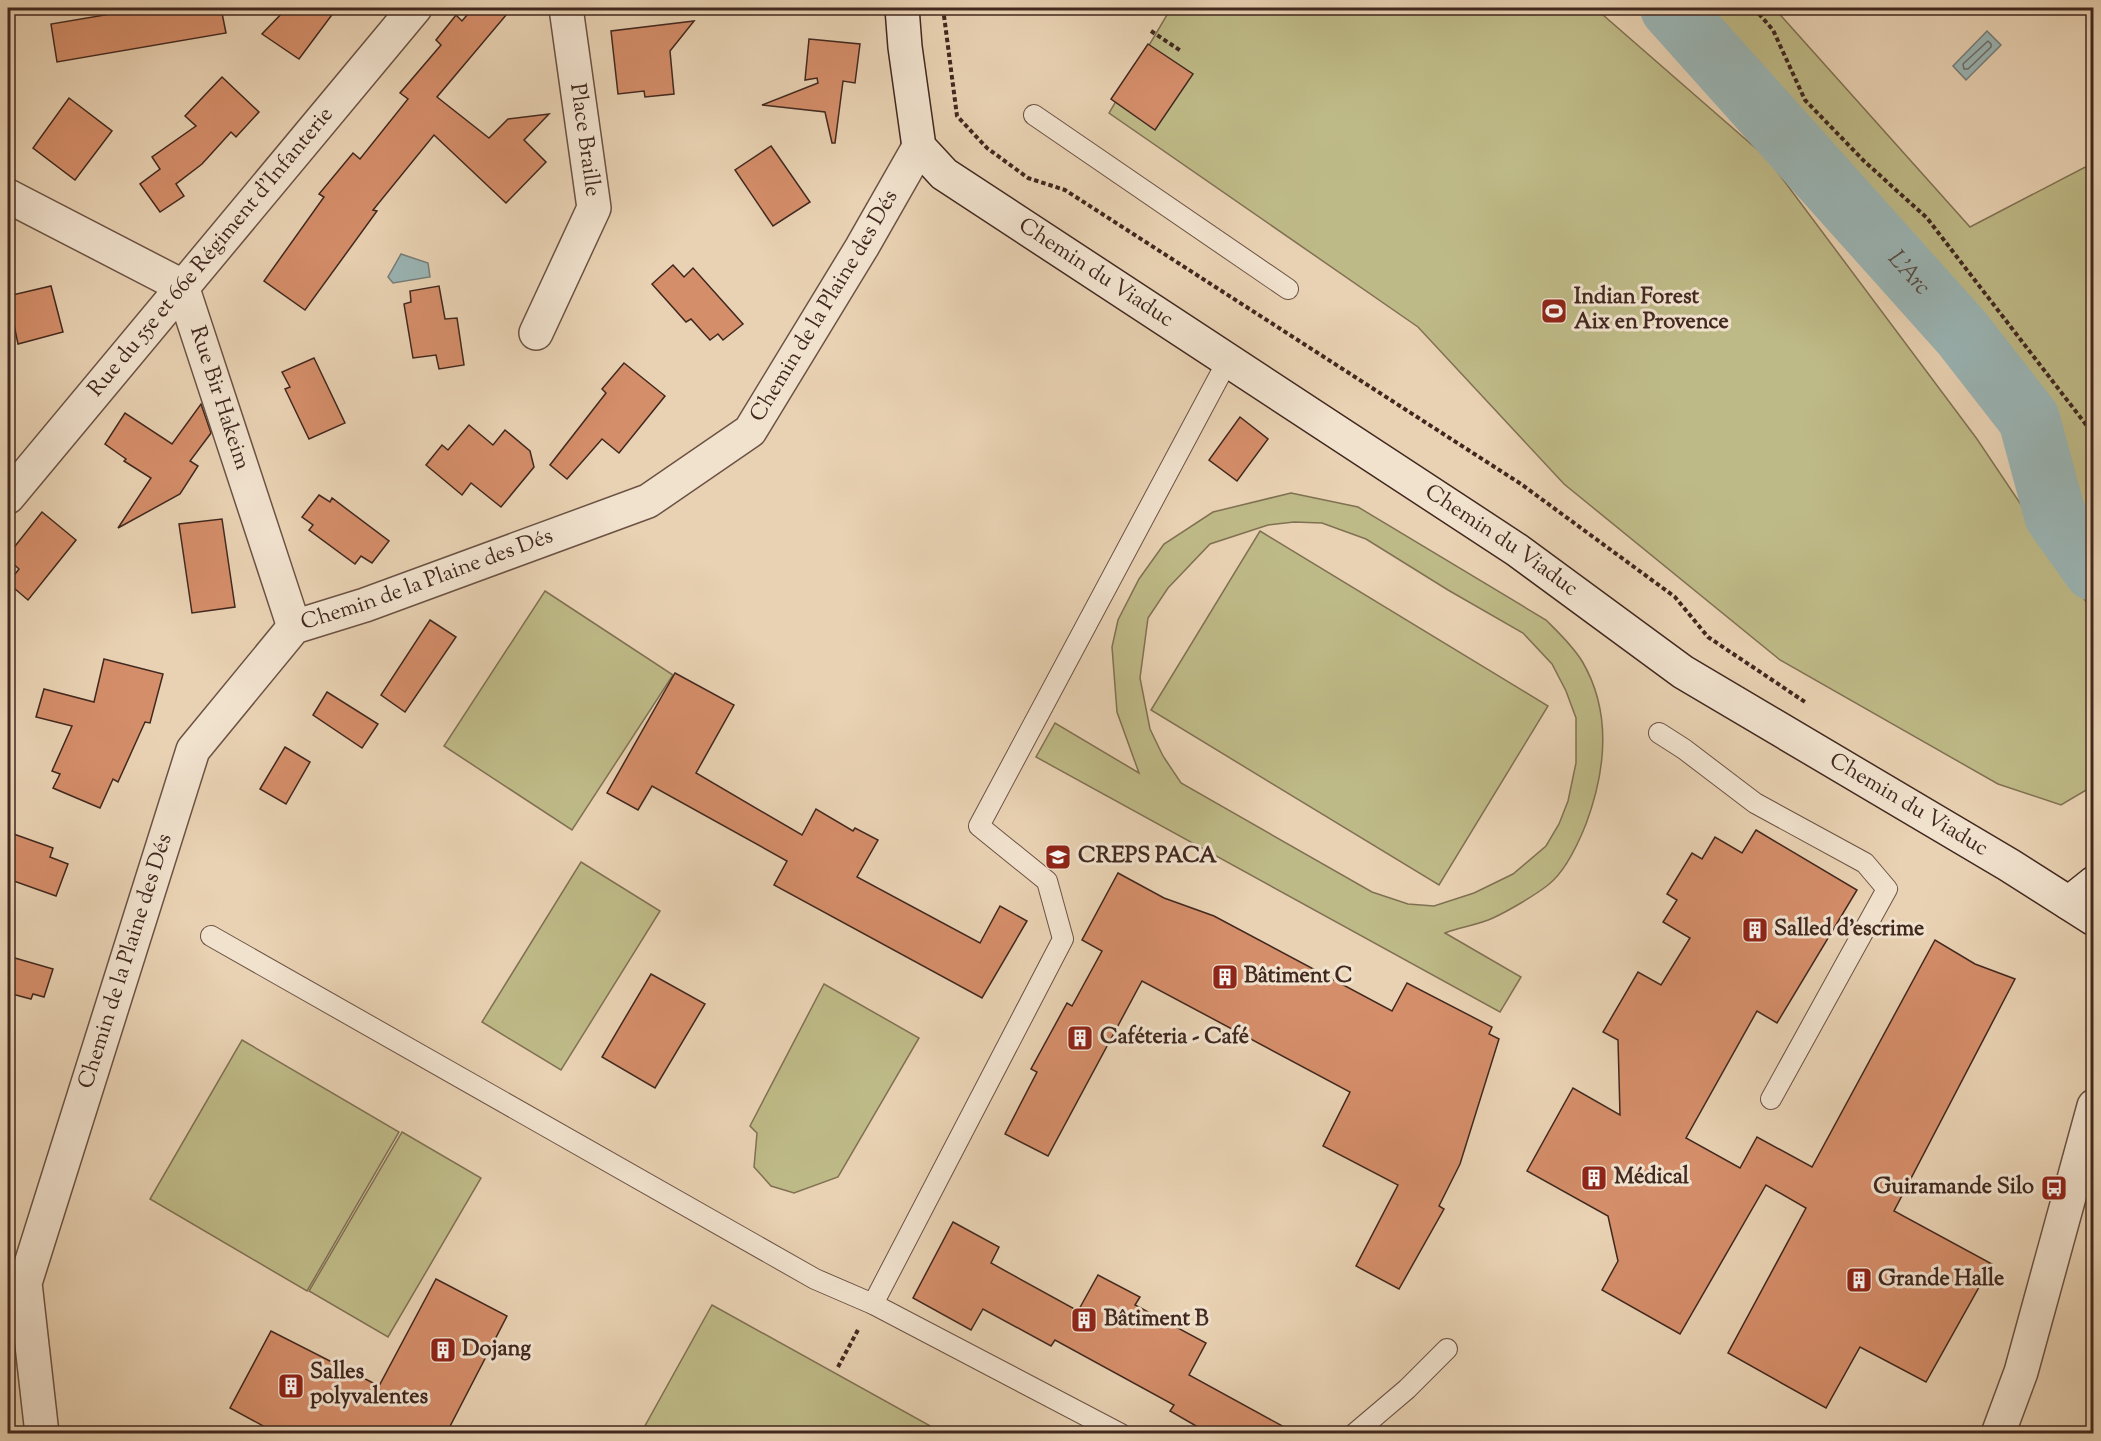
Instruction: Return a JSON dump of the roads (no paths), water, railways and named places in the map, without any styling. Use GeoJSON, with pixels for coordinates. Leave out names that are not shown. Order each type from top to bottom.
{"type":"FeatureCollection","features":[{"type":"Feature","properties":{"kind":"street","name":"Rue du 55e et 66e Régiment d'Infanterie"},"geometry":{"type":"LineString","coordinates":[[8,497],[415,8]]}},
{"type":"Feature","properties":{"kind":"street","name":"Place Braille"},"geometry":{"type":"LineString","coordinates":[[536,333],[594,208],[566,8]]}},
{"type":"Feature","properties":{"kind":"street"},"geometry":{"type":"LineString","coordinates":[[902,8],[919,147]]}},
{"type":"Feature","properties":{"kind":"street","name":"Chemin du Viaduc"},"geometry":{"type":"LineString","coordinates":[[919,147],[944,174],[1517,550],[1683,672],[2009,865],[2085,902]]}},
{"type":"Feature","properties":{"kind":"street","name":"Chemin de la Plaine des Dés"},"geometry":{"type":"LineString","coordinates":[[42,1434],[25,1283],[87,1079],[193,750],[294,627],[365,604],[648,501],[750,431],[919,147]]}},
{"type":"Feature","properties":{"kind":"street"},"geometry":{"type":"LineString","coordinates":[[8,196],[182,286]]}},
{"type":"Feature","properties":{"kind":"street","name":"Rue Bir Hakeim"},"geometry":{"type":"LineString","coordinates":[[182,286],[294,627]]}},
{"type":"Feature","properties":{"kind":"street"},"geometry":{"type":"LineString","coordinates":[[1998,1434],[2021,1372],[2094,1106]]}},
{"type":"Feature","properties":{"kind":"lane"},"geometry":{"type":"LineString","coordinates":[[1034,116],[1288,289]]}},
{"type":"Feature","properties":{"kind":"lane"},"geometry":{"type":"LineString","coordinates":[[873,1304],[1063,939],[1047,881],[979,826],[1228,360]]}},
{"type":"Feature","properties":{"kind":"lane"},"geometry":{"type":"LineString","coordinates":[[1659,733],[1755,803],[1865,863],[1887,889],[1771,1099]]}},
{"type":"Feature","properties":{"kind":"lane"},"geometry":{"type":"LineString","coordinates":[[211,936],[815,1279],[873,1304],[1121,1434]]}},
{"type":"Feature","properties":{"kind":"lane"},"geometry":{"type":"LineString","coordinates":[[1354,1434],[1407,1389],[1447,1349]]}},
{"type":"Feature","properties":{"kind":"water"},"geometry":{"type":"Polygon","coordinates":[[[1987,31],[2001,45],[1966,80],[1953,66],[1987,31]]]}},
{"type":"Feature","properties":{"kind":"water"},"geometry":{"type":"Polygon","coordinates":[[[401,254],[428,263],[430,277],[393,283],[388,277],[401,254]]]}},
{"type":"Feature","properties":{"kind":"waterway","name":"L'Arc"},"geometry":{"type":"LineString","coordinates":[[1671,8],[1962,333],[2029,419],[2055,515],[2094,570]]}},
{"type":"Feature","properties":{"kind":"place","name":"Indian Forest Aix en Provence"},"geometry":{"type":"Point","coordinates":[1554,311]}},
{"type":"Feature","properties":{"kind":"place","name":"CREPS PACA"},"geometry":{"type":"Point","coordinates":[1058,857]}},
{"type":"Feature","properties":{"kind":"place","name":"Salled d'escrime"},"geometry":{"type":"Point","coordinates":[1755,930]}},
{"type":"Feature","properties":{"kind":"place","name":"Bâtiment C"},"geometry":{"type":"Point","coordinates":[1225,977]}},
{"type":"Feature","properties":{"kind":"place","name":"Caféteria - Café"},"geometry":{"type":"Point","coordinates":[1080,1038]}},
{"type":"Feature","properties":{"kind":"place","name":"Médical"},"geometry":{"type":"Point","coordinates":[1594,1178]}},
{"type":"Feature","properties":{"kind":"place","name":"Guiramande Silo"},"geometry":{"type":"Point","coordinates":[2054,1188]}},
{"type":"Feature","properties":{"kind":"place","name":"Grande Halle"},"geometry":{"type":"Point","coordinates":[1859,1280]}},
{"type":"Feature","properties":{"kind":"place","name":"Bâtiment B"},"geometry":{"type":"Point","coordinates":[1084,1320]}},
{"type":"Feature","properties":{"kind":"place","name":"Dojang"},"geometry":{"type":"Point","coordinates":[443,1350]}},
{"type":"Feature","properties":{"kind":"place","name":"Salles polyvalentes"},"geometry":{"type":"Point","coordinates":[291,1386]}}]}
